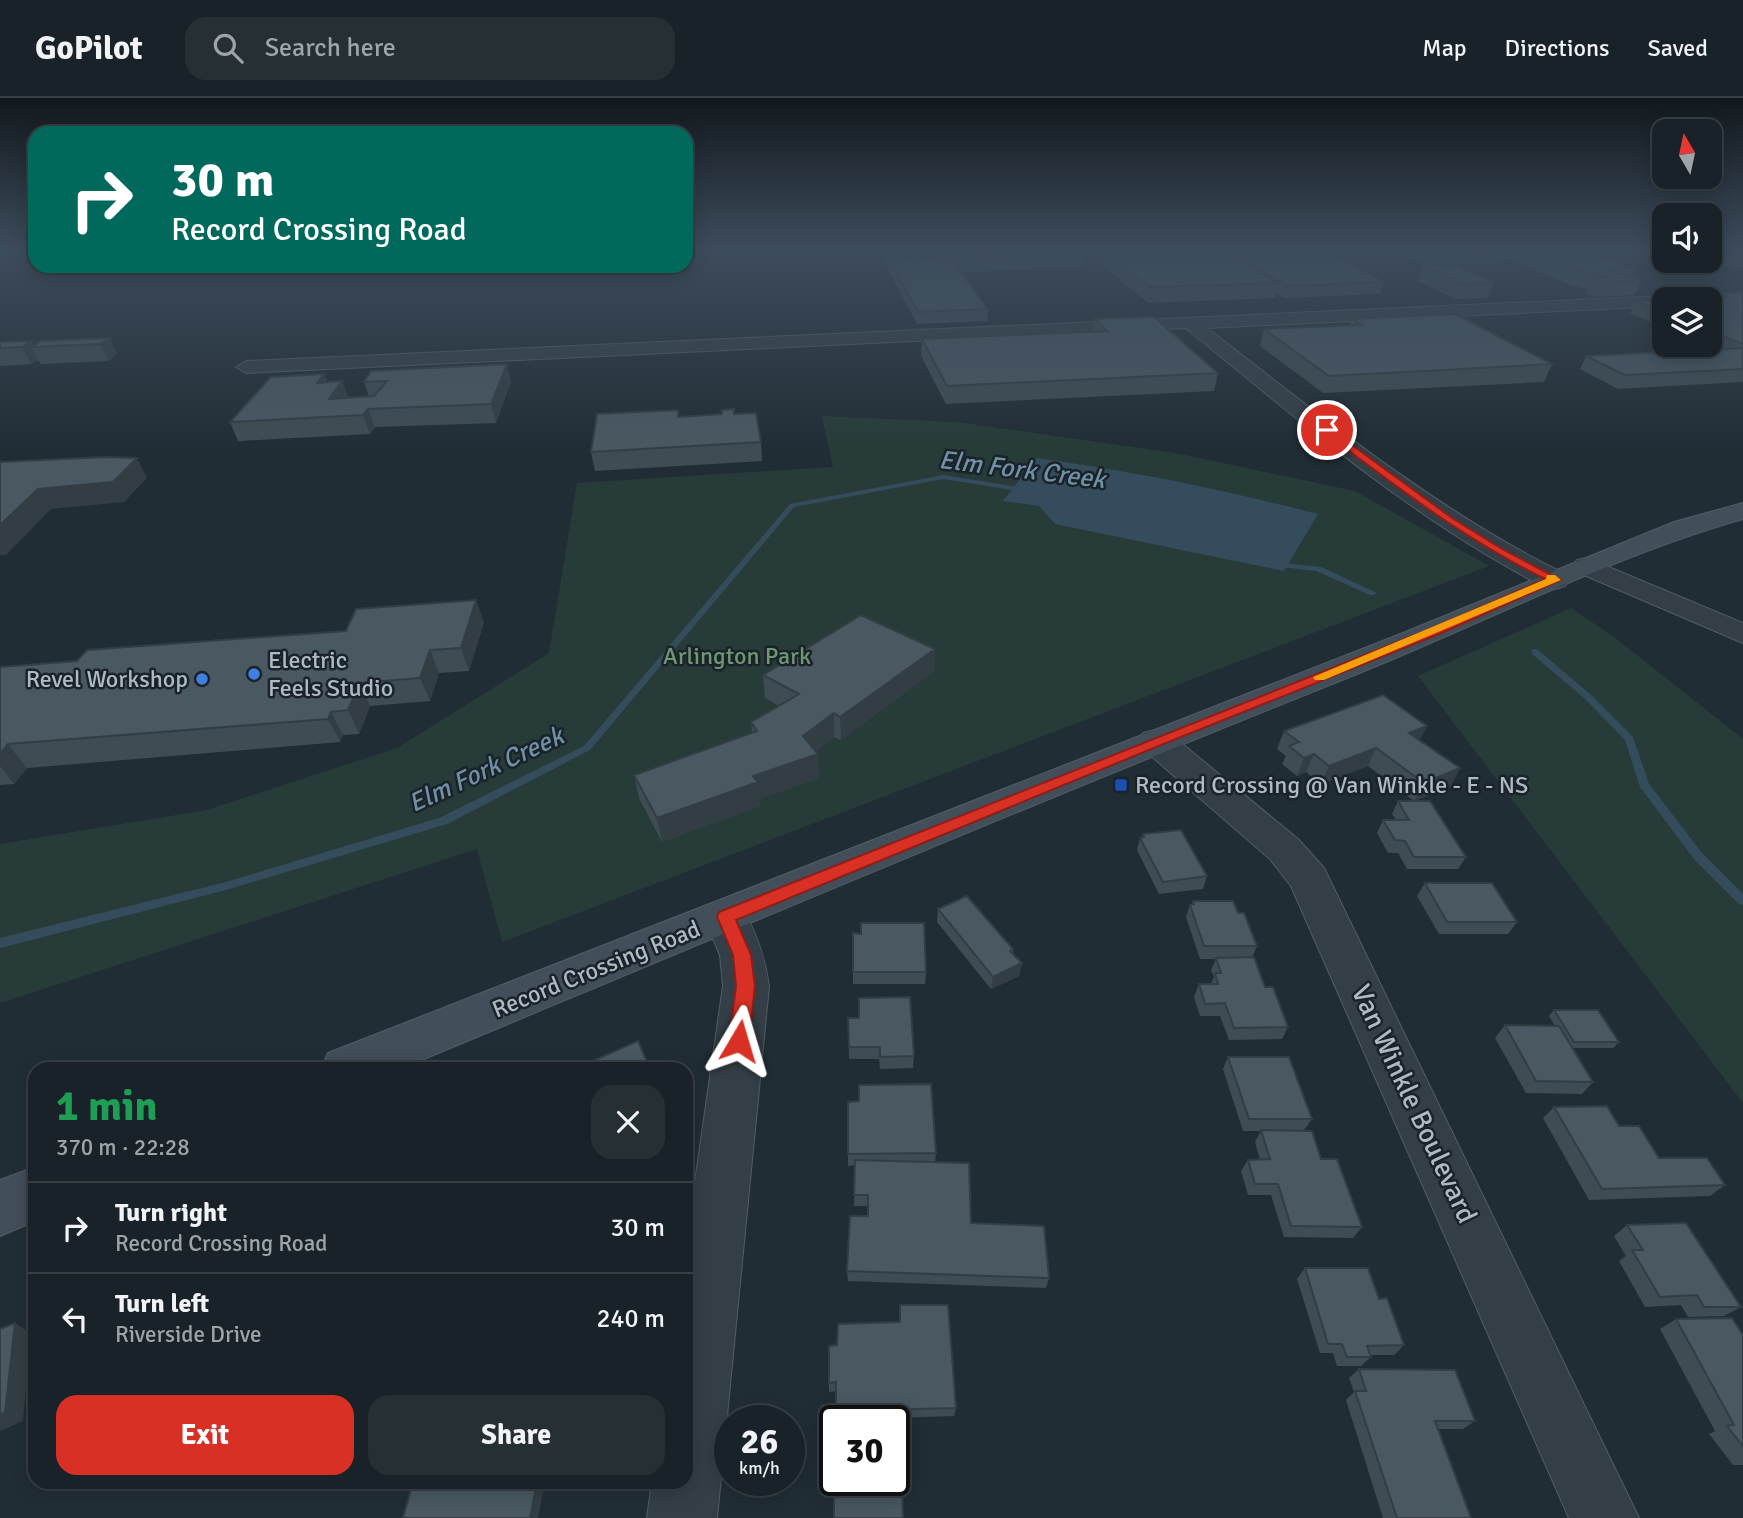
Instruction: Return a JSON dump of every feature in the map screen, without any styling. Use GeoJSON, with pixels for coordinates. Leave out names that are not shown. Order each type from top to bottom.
{"type":"FeatureCollection","features":[{"type":"Feature","properties":{"kind":"street"},"geometry":{"type":"LineString","coordinates":[[246,368],[1313,317]]}},
{"type":"Feature","properties":{"kind":"street"},"geometry":{"type":"LineString","coordinates":[[1189,323],[1286,401],[1449,520],[1498,551],[1555,580]]}},
{"type":"Feature","properties":{"kind":"street","name":"Record Crossing Road"},"geometry":{"type":"LineString","coordinates":[[363,1062],[1156,741],[1414,640],[1587,566],[1683,528],[1743,511]]}},
{"type":"Feature","properties":{"kind":"street"},"geometry":{"type":"LineString","coordinates":[[1587,566],[1743,634]]}},
{"type":"Feature","properties":{"kind":"street","name":"Van Winkle Boulevard"},"geometry":{"type":"LineString","coordinates":[[1156,741],[1284,849],[1309,879],[1604,1518]]}},
{"type":"Feature","properties":{"kind":"street"},"geometry":{"type":"LineString","coordinates":[[693,1424],[746,986],[742,955],[726,917]]}},
{"type":"Feature","properties":{"kind":"street"},"geometry":{"type":"LineString","coordinates":[[0,1208],[28,1197]]}},
{"type":"Feature","properties":{"kind":"street"},"geometry":{"type":"LineString","coordinates":[[682,1518],[685,1489]]}},
{"type":"Feature","properties":{"kind":"green space","name":"Arlington Park"},"geometry":{"type":"Polygon","coordinates":[[[822,416],[956,422],[1176,453],[1355,491],[1489,566],[502,942],[477,849],[0,1003],[0,844],[207,810],[397,748],[549,653],[577,483],[833,467],[822,416]]]}},
{"type":"Feature","properties":{"kind":"green space"},"geometry":{"type":"Polygon","coordinates":[[[1571,608],[1614,637],[1743,739],[1743,1103],[1418,676],[1571,608]]]}},
{"type":"Feature","properties":{"kind":"water"},"geometry":{"type":"Polygon","coordinates":[[[1036,458],[1178,482],[1318,514],[1284,571],[1055,524],[1039,506],[1003,501],[1036,458]]]}},
{"type":"Feature","properties":{"kind":"building"},"geometry":{"type":"Polygon","coordinates":[[[1154,317],[1218,373],[947,386],[922,339],[1107,331],[1095,319],[1154,317]]]}},
{"type":"Feature","properties":{"kind":"building"},"geometry":{"type":"Polygon","coordinates":[[[1461,317],[1552,364],[1329,376],[1264,329],[1362,325],[1352,319],[1461,317]]]}},
{"type":"Feature","properties":{"kind":"building"},"geometry":{"type":"Polygon","coordinates":[[[1722,317],[1743,317],[1743,344],[1722,336],[1722,317]]]}},
{"type":"Feature","properties":{"kind":"building"},"geometry":{"type":"Polygon","coordinates":[[[109,338],[100,344],[31,347],[41,341],[109,338]]]}},
{"type":"Feature","properties":{"kind":"building"},"geometry":{"type":"Polygon","coordinates":[[[32,341],[22,347],[0,348],[0,342],[32,341]]]}},
{"type":"Feature","properties":{"kind":"building"},"geometry":{"type":"Polygon","coordinates":[[[1743,348],[1743,369],[1625,375],[1586,356],[1652,353],[1652,357],[1722,357],[1722,349],[1743,348]]]}},
{"type":"Feature","properties":{"kind":"building"},"geometry":{"type":"Polygon","coordinates":[[[507,364],[491,404],[368,409],[363,415],[230,422],[271,377],[324,374],[317,383],[342,381],[329,399],[374,396],[387,381],[364,382],[371,371],[507,364]]]}},
{"type":"Feature","properties":{"kind":"building"},"geometry":{"type":"Polygon","coordinates":[[[734,409],[734,414],[756,413],[761,442],[591,452],[597,414],[678,410],[678,417],[722,414],[722,410],[734,409]]]}},
{"type":"Feature","properties":{"kind":"building"},"geometry":{"type":"Polygon","coordinates":[[[137,458],[113,482],[38,489],[0,525],[0,462],[137,458]]]}},
{"type":"Feature","properties":{"kind":"building"},"geometry":{"type":"Polygon","coordinates":[[[476,600],[461,648],[430,650],[420,678],[360,683],[348,710],[331,712],[328,719],[8,744],[0,754],[0,667],[77,661],[87,650],[346,631],[356,609],[476,600]]]}},
{"type":"Feature","properties":{"kind":"building"},"geometry":{"type":"Polygon","coordinates":[[[861,615],[935,649],[840,717],[834,713],[803,736],[818,754],[753,776],[758,782],[657,818],[634,775],[757,731],[751,722],[799,694],[763,675],[861,615]]]}},
{"type":"Feature","properties":{"kind":"building"},"geometry":{"type":"Polygon","coordinates":[[[1383,695],[1427,726],[1409,733],[1460,768],[1424,783],[1376,748],[1329,766],[1314,754],[1304,758],[1289,746],[1299,742],[1284,731],[1383,695]]]}},
{"type":"Feature","properties":{"kind":"building"},"geometry":{"type":"Polygon","coordinates":[[[1398,801],[1430,801],[1466,857],[1414,857],[1405,841],[1395,840],[1383,820],[1409,820],[1398,801]]]}},
{"type":"Feature","properties":{"kind":"building"},"geometry":{"type":"Polygon","coordinates":[[[1181,830],[1207,876],[1163,882],[1140,838],[1144,837],[1143,834],[1181,830]]]}},
{"type":"Feature","properties":{"kind":"building"},"geometry":{"type":"Polygon","coordinates":[[[1425,883],[1492,883],[1517,922],[1447,922],[1425,883]]]}},
{"type":"Feature","properties":{"kind":"building"},"geometry":{"type":"Polygon","coordinates":[[[967,896],[1022,963],[993,977],[938,909],[967,896]]]}},
{"type":"Feature","properties":{"kind":"building"},"geometry":{"type":"Polygon","coordinates":[[[1193,901],[1233,901],[1238,913],[1244,913],[1257,946],[1204,946],[1190,905],[1194,904],[1193,901]]]}},
{"type":"Feature","properties":{"kind":"building"},"geometry":{"type":"Polygon","coordinates":[[[861,923],[924,923],[926,972],[853,972],[853,933],[861,934],[861,923]]]}},
{"type":"Feature","properties":{"kind":"building"},"geometry":{"type":"Polygon","coordinates":[[[1254,957],[1265,987],[1273,987],[1288,1027],[1234,1028],[1225,1003],[1205,1004],[1199,984],[1218,984],[1215,973],[1221,973],[1216,958],[1254,957]]]}},
{"type":"Feature","properties":{"kind":"building"},"geometry":{"type":"Polygon","coordinates":[[[910,997],[914,1056],[880,1057],[880,1047],[849,1047],[848,1018],[859,1018],[859,998],[910,997]]]}},
{"type":"Feature","properties":{"kind":"building"},"geometry":{"type":"Polygon","coordinates":[[[1554,1010],[1598,1010],[1619,1042],[1574,1042],[1554,1010]]]}},
{"type":"Feature","properties":{"kind":"building"},"geometry":{"type":"Polygon","coordinates":[[[1505,1025],[1559,1026],[1593,1082],[1536,1081],[1505,1025]]]}},
{"type":"Feature","properties":{"kind":"building"},"geometry":{"type":"Polygon","coordinates":[[[638,1041],[647,1062],[590,1062],[638,1041]]]}},
{"type":"Feature","properties":{"kind":"building"},"geometry":{"type":"Polygon","coordinates":[[[1228,1057],[1289,1057],[1312,1119],[1249,1119],[1228,1057]]]}},
{"type":"Feature","properties":{"kind":"building"},"geometry":{"type":"Polygon","coordinates":[[[931,1084],[936,1153],[848,1154],[848,1102],[859,1101],[859,1085],[931,1084]]]}},
{"type":"Feature","properties":{"kind":"building"},"geometry":{"type":"Polygon","coordinates":[[[1607,1106],[1619,1126],[1639,1126],[1659,1158],[1707,1158],[1725,1185],[1602,1189],[1554,1107],[1607,1106]]]}},
{"type":"Feature","properties":{"kind":"building"},"geometry":{"type":"Polygon","coordinates":[[[1261,1130],[1312,1131],[1321,1159],[1337,1159],[1362,1227],[1291,1226],[1278,1184],[1255,1184],[1248,1160],[1270,1159],[1261,1130]]]}},
{"type":"Feature","properties":{"kind":"building"},"geometry":{"type":"Polygon","coordinates":[[[855,1160],[969,1163],[971,1223],[1044,1226],[1049,1278],[847,1271],[850,1216],[868,1216],[868,1195],[854,1195],[855,1160]]]}},
{"type":"Feature","properties":{"kind":"building"},"geometry":{"type":"Polygon","coordinates":[[[1686,1223],[1741,1307],[1704,1307],[1697,1295],[1660,1297],[1632,1250],[1643,1250],[1627,1225],[1686,1223]]]}},
{"type":"Feature","properties":{"kind":"building"},"geometry":{"type":"Polygon","coordinates":[[[1305,1268],[1368,1268],[1379,1299],[1387,1298],[1404,1345],[1367,1346],[1371,1357],[1347,1357],[1342,1344],[1328,1344],[1305,1268]]]}},
{"type":"Feature","properties":{"kind":"building"},"geometry":{"type":"Polygon","coordinates":[[[900,1305],[948,1305],[956,1408],[910,1409],[910,1405],[836,1405],[836,1382],[829,1383],[829,1346],[837,1345],[838,1324],[900,1322],[900,1305]]]}},
{"type":"Feature","properties":{"kind":"building"},"geometry":{"type":"Polygon","coordinates":[[[1732,1318],[1743,1335],[1743,1446],[1727,1426],[1734,1425],[1676,1319],[1732,1318]]]}},
{"type":"Feature","properties":{"kind":"building"},"geometry":{"type":"Polygon","coordinates":[[[15,1323],[5,1412],[0,1415],[0,1329],[15,1323]]]}},
{"type":"Feature","properties":{"kind":"building"},"geometry":{"type":"Polygon","coordinates":[[[1359,1369],[1455,1370],[1475,1421],[1435,1421],[1471,1518],[1397,1518],[1355,1391],[1366,1391],[1359,1369]]]}},
{"type":"Feature","properties":{"kind":"building"},"geometry":{"type":"Polygon","coordinates":[[[411,1489],[536,1489],[530,1518],[403,1518],[411,1489]]]}},
{"type":"Feature","properties":{"kind":"building"},"geometry":{"type":"Polygon","coordinates":[[[834,1496],[902,1496],[903,1518],[834,1518],[834,1496]]]}},
{"type":"Feature","properties":{"kind":"waterway","name":"Elm Fork Creek"},"geometry":{"type":"LineString","coordinates":[[0,943],[226,886],[443,821],[587,748],[792,505],[943,477],[1025,490]]}},
{"type":"Feature","properties":{"kind":"waterway","name":"Elm Fork Creek"},"geometry":{"type":"LineString","coordinates":[[1273,564],[1318,569],[1373,593]]}},
{"type":"Feature","properties":{"kind":"waterway","name":"Elm Fork Creek"},"geometry":{"type":"LineString","coordinates":[[1535,652],[1587,696],[1630,739],[1644,785],[1698,856],[1743,901]]}},
{"type":"Feature","properties":{"kind":"slow traffic"},"geometry":{"type":"LineString","coordinates":[[1320,677],[1495,607],[1555,580],[1551,578]]}},
{"type":"Feature","properties":{"kind":"place","name":"Electric Feels Studio"},"geometry":{"type":"Point","coordinates":[254,674]}},
{"type":"Feature","properties":{"kind":"place","name":"Revel Workshop"},"geometry":{"type":"Point","coordinates":[202,679]}},
{"type":"Feature","properties":{"kind":"place","name":"Record Crossing @ Van Winkle - E - NS"},"geometry":{"type":"Point","coordinates":[1121,785]}},
{"type":"Feature","properties":{"kind":"route"},"geometry":{"type":"LineString","coordinates":[[739,1041],[746,986],[742,955],[726,917],[1156,741],[1495,607],[1555,580],[1498,551],[1449,520],[1327,430]]}}]}
